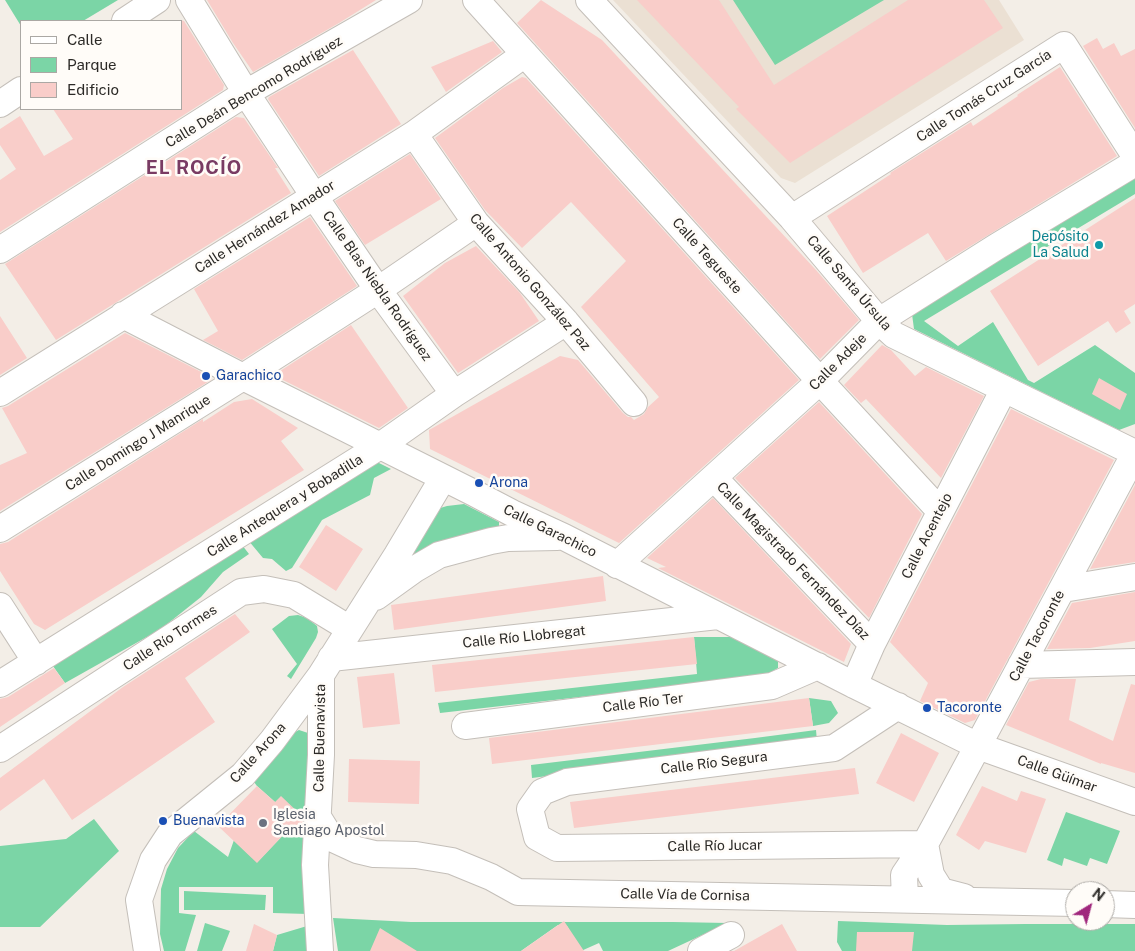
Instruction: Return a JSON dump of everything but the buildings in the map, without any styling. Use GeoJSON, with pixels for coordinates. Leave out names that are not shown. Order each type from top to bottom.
{"type":"FeatureCollection","features":[{"type":"Feature","properties":{"kind":"street"},"geometry":{"type":"LineString","coordinates":[[127,20],[157,0]]}},
{"type":"Feature","properties":{"kind":"street","name":"Calle Blas Niebla Rodríguez"},"geometry":{"type":"LineString","coordinates":[[189,0],[246,93],[314,196],[378,290],[454,394]]}},
{"type":"Feature","properties":{"kind":"street","name":"Calle Deán Bencomo Rodríguez"},"geometry":{"type":"LineString","coordinates":[[0,250],[246,93],[409,0]]}},
{"type":"Feature","properties":{"kind":"street","name":"Calle Tegueste"},"geometry":{"type":"LineString","coordinates":[[476,0],[940,511]]}},
{"type":"Feature","properties":{"kind":"street","name":"Calle Santa Úrsula"},"geometry":{"type":"LineString","coordinates":[[570,0],[622,35]]}},
{"type":"Feature","properties":{"kind":"street","name":"Calle Santa Úrsula"},"geometry":{"type":"LineString","coordinates":[[589,0],[792,218],[879,321],[894,335],[1135,453]]}},
{"type":"Feature","properties":{"kind":"street","name":"Calle Tomás Cruz García"},"geometry":{"type":"LineString","coordinates":[[792,218],[1064,45],[1135,156]]}},
{"type":"Feature","properties":{"kind":"street","name":"Calle Hernández Amador"},"geometry":{"type":"LineString","coordinates":[[0,393],[414,134],[525,54]]}},
{"type":"Feature","properties":{"kind":"street"},"geometry":{"type":"LineString","coordinates":[[0,104],[20,91]]}},
{"type":"Feature","properties":{"kind":"street","name":"Calle Antonio González Paz"},"geometry":{"type":"LineString","coordinates":[[414,134],[476,223],[566,322],[634,403]]}},
{"type":"Feature","properties":{"kind":"street","name":"Calle Adeje"},"geometry":{"type":"LineString","coordinates":[[617,565],[820,381],[879,321],[996,247],[1135,163]]}},
{"type":"Feature","properties":{"kind":"street","name":"Calle Domingo J Manrique"},"geometry":{"type":"LineString","coordinates":[[0,528],[243,377],[378,290],[476,223]]}},
{"type":"Feature","properties":{"kind":"street","name":"Calle Garachico"},"geometry":{"type":"LineString","coordinates":[[123,315],[512,513],[564,537],[978,746]]}},
{"type":"Feature","properties":{"kind":"street","name":"Calle Antequera y Bobadilla"},"geometry":{"type":"LineString","coordinates":[[0,684],[380,446],[454,394],[566,322]]}},
{"type":"Feature","properties":{"kind":"street","name":"Calle Acentejo"},"geometry":{"type":"LineString","coordinates":[[854,685],[872,644],[1004,389]]}},
{"type":"Feature","properties":{"kind":"street","name":"Calle Tacoronte"},"geometry":{"type":"LineString","coordinates":[[905,899],[904,875],[925,844],[1135,453]]}},
{"type":"Feature","properties":{"kind":"street","name":"Calle Arona"},"geometry":{"type":"LineString","coordinates":[[147,951],[139,900],[153,860],[170,834],[243,775],[272,741],[326,667],[365,604],[406,562],[443,478]]}},
{"type":"Feature","properties":{"kind":"street","name":"Calle Magistrado Fernández Díaz"},"geometry":{"type":"LineString","coordinates":[[714,478],[872,644]]}},
{"type":"Feature","properties":{"kind":"street"},"geometry":{"type":"LineString","coordinates":[[491,541],[506,526],[512,513]]}},
{"type":"Feature","properties":{"kind":"street","name":"Calle Arona"},"geometry":{"type":"LineString","coordinates":[[406,562],[508,538],[564,537]]}},
{"type":"Feature","properties":{"kind":"street"},"geometry":{"type":"LineString","coordinates":[[1063,589],[1135,577]]}},
{"type":"Feature","properties":{"kind":"street","name":"Calle Río Tormes"},"geometry":{"type":"LineString","coordinates":[[0,749],[241,592],[264,589],[294,595],[350,629]]}},
{"type":"Feature","properties":{"kind":"street"},"geometry":{"type":"LineString","coordinates":[[0,606],[36,662]]}},
{"type":"Feature","properties":{"kind":"street","name":"Calle Río Llobregat"},"geometry":{"type":"LineString","coordinates":[[326,667],[718,616]]}},
{"type":"Feature","properties":{"kind":"street"},"geometry":{"type":"LineString","coordinates":[[1022,665],[1135,662]]}},
{"type":"Feature","properties":{"kind":"street","name":"Calle Río Ter"},"geometry":{"type":"LineString","coordinates":[[465,726],[772,686],[818,666]]}},
{"type":"Feature","properties":{"kind":"street","name":"Calle Buenavista"},"geometry":{"type":"LineString","coordinates":[[320,951],[315,865],[326,667]]}},
{"type":"Feature","properties":{"kind":"street","name":"Calle Río Segura"},"geometry":{"type":"LineString","coordinates":[[530,810],[542,792],[567,782],[834,748],[898,706]]}},
{"type":"Feature","properties":{"kind":"street","name":"Calle Güímar"},"geometry":{"type":"LineString","coordinates":[[978,746],[1135,802]]}},
{"type":"Feature","properties":{"kind":"street","name":"Calle Río Jucar"},"geometry":{"type":"LineString","coordinates":[[530,810],[538,837],[557,848],[925,844]]}},
{"type":"Feature","properties":{"kind":"street","name":"Calle Vía de Cornisa"},"geometry":{"type":"LineString","coordinates":[[318,817],[331,838],[357,850],[374,854],[416,855],[452,861],[491,877],[518,892],[1065,903]]}},
{"type":"Feature","properties":{"kind":"street"},"geometry":{"type":"LineString","coordinates":[[925,844],[931,875],[941,891],[981,901]]}},
{"type":"Feature","properties":{"kind":"street"},"geometry":{"type":"LineString","coordinates":[[1115,904],[1135,905]]}},
{"type":"Feature","properties":{"kind":"street"},"geometry":{"type":"LineString","coordinates":[[700,951],[731,935]]}},
{"type":"Feature","properties":{"kind":"shaded area"},"geometry":{"type":"Polygon","coordinates":[[[613,0],[999,0],[1024,40],[795,183],[781,178],[613,0]]]}},
{"type":"Feature","properties":{"kind":"green space"},"geometry":{"type":"Polygon","coordinates":[[[5,0],[118,0],[85,20],[20,20],[20,24],[5,0]]]}},
{"type":"Feature","properties":{"kind":"green space"},"geometry":{"type":"Polygon","coordinates":[[[733,0],[884,0],[775,65],[733,0]]]}},
{"type":"Feature","properties":{"kind":"green space"},"geometry":{"type":"Polygon","coordinates":[[[1135,177],[1135,194],[924,321],[958,346],[993,322],[1028,380],[1034,383],[1095,345],[1135,373],[1135,424],[1119,430],[914,329],[912,314],[1135,177]]]}},
{"type":"Feature","properties":{"kind":"green space"},"geometry":{"type":"Polygon","coordinates":[[[377,462],[391,469],[374,478],[370,495],[322,520],[292,568],[286,571],[272,559],[263,558],[248,540],[377,462]]]}},
{"type":"Feature","properties":{"kind":"green space"},"geometry":{"type":"Polygon","coordinates":[[[464,504],[499,522],[499,527],[410,559],[437,509],[464,504]]]}},
{"type":"Feature","properties":{"kind":"green space"},"geometry":{"type":"Polygon","coordinates":[[[242,545],[249,554],[223,572],[201,597],[161,629],[65,683],[48,659],[242,545]]]}},
{"type":"Feature","properties":{"kind":"green space"},"geometry":{"type":"Polygon","coordinates":[[[298,615],[307,618],[317,626],[318,632],[291,679],[287,676],[297,664],[272,629],[289,616],[298,615]]]}},
{"type":"Feature","properties":{"kind":"green space"},"geometry":{"type":"Polygon","coordinates":[[[694,637],[731,637],[778,661],[778,668],[769,673],[747,678],[440,713],[438,703],[697,674],[694,637]]]}},
{"type":"Feature","properties":{"kind":"green space"},"geometry":{"type":"Polygon","coordinates":[[[809,698],[831,701],[838,713],[829,723],[813,726],[809,698]]]}},
{"type":"Feature","properties":{"kind":"green space"},"geometry":{"type":"Polygon","coordinates":[[[299,730],[308,733],[310,745],[308,914],[273,913],[273,887],[179,887],[179,913],[196,915],[185,951],[164,951],[160,934],[161,889],[167,869],[178,848],[194,831],[228,857],[234,840],[257,862],[289,829],[295,834],[307,822],[296,811],[275,802],[251,778],[293,733],[299,730]]]}},
{"type":"Feature","properties":{"kind":"green space"},"geometry":{"type":"Polygon","coordinates":[[[816,730],[817,741],[532,778],[531,765],[816,730]]]}},
{"type":"Feature","properties":{"kind":"green space"},"geometry":{"type":"Polygon","coordinates":[[[1066,812],[1120,831],[1107,864],[1090,858],[1087,866],[1064,858],[1062,866],[1047,860],[1066,812]]]}},
{"type":"Feature","properties":{"kind":"green space"},"geometry":{"type":"Polygon","coordinates":[[[94,819],[119,851],[40,927],[0,927],[0,846],[66,839],[94,819]]]}},
{"type":"Feature","properties":{"kind":"green space"},"geometry":{"type":"Polygon","coordinates":[[[184,891],[266,895],[265,910],[184,910],[184,891]]]}},
{"type":"Feature","properties":{"kind":"green space"},"geometry":{"type":"Polygon","coordinates":[[[333,918],[411,922],[728,923],[668,951],[603,951],[599,943],[581,951],[567,926],[558,925],[521,951],[338,951],[333,918]]]}},
{"type":"Feature","properties":{"kind":"green space"},"geometry":{"type":"Polygon","coordinates":[[[838,921],[947,925],[1065,924],[1065,931],[1115,931],[1115,924],[1135,924],[1135,951],[842,951],[837,942],[838,921]]]}},
{"type":"Feature","properties":{"kind":"green space"},"geometry":{"type":"Polygon","coordinates":[[[205,923],[230,931],[222,951],[197,951],[205,923]]]}},
{"type":"Feature","properties":{"kind":"green space"},"geometry":{"type":"Polygon","coordinates":[[[307,926],[308,951],[273,951],[277,935],[307,926]]]}},
{"type":"Feature","properties":{"kind":"place","name":"Depósito La Salud"},"geometry":{"type":"Point","coordinates":[1099,245]}},
{"type":"Feature","properties":{"kind":"place","name":"Garachico"},"geometry":{"type":"Point","coordinates":[206,376]}},
{"type":"Feature","properties":{"kind":"place","name":"Arona"},"geometry":{"type":"Point","coordinates":[479,483]}},
{"type":"Feature","properties":{"kind":"place","name":"Tacoronte"},"geometry":{"type":"Point","coordinates":[927,708]}},
{"type":"Feature","properties":{"kind":"place","name":"Buenavista"},"geometry":{"type":"Point","coordinates":[163,821]}},
{"type":"Feature","properties":{"kind":"place","name":"Iglesia Santiago Apostol"},"geometry":{"type":"Point","coordinates":[263,823]}},
{"type":"Feature","properties":{"kind":"district","name":"EL ROCÍO"},"geometry":{"type":"Point","coordinates":[194,168]}}]}
